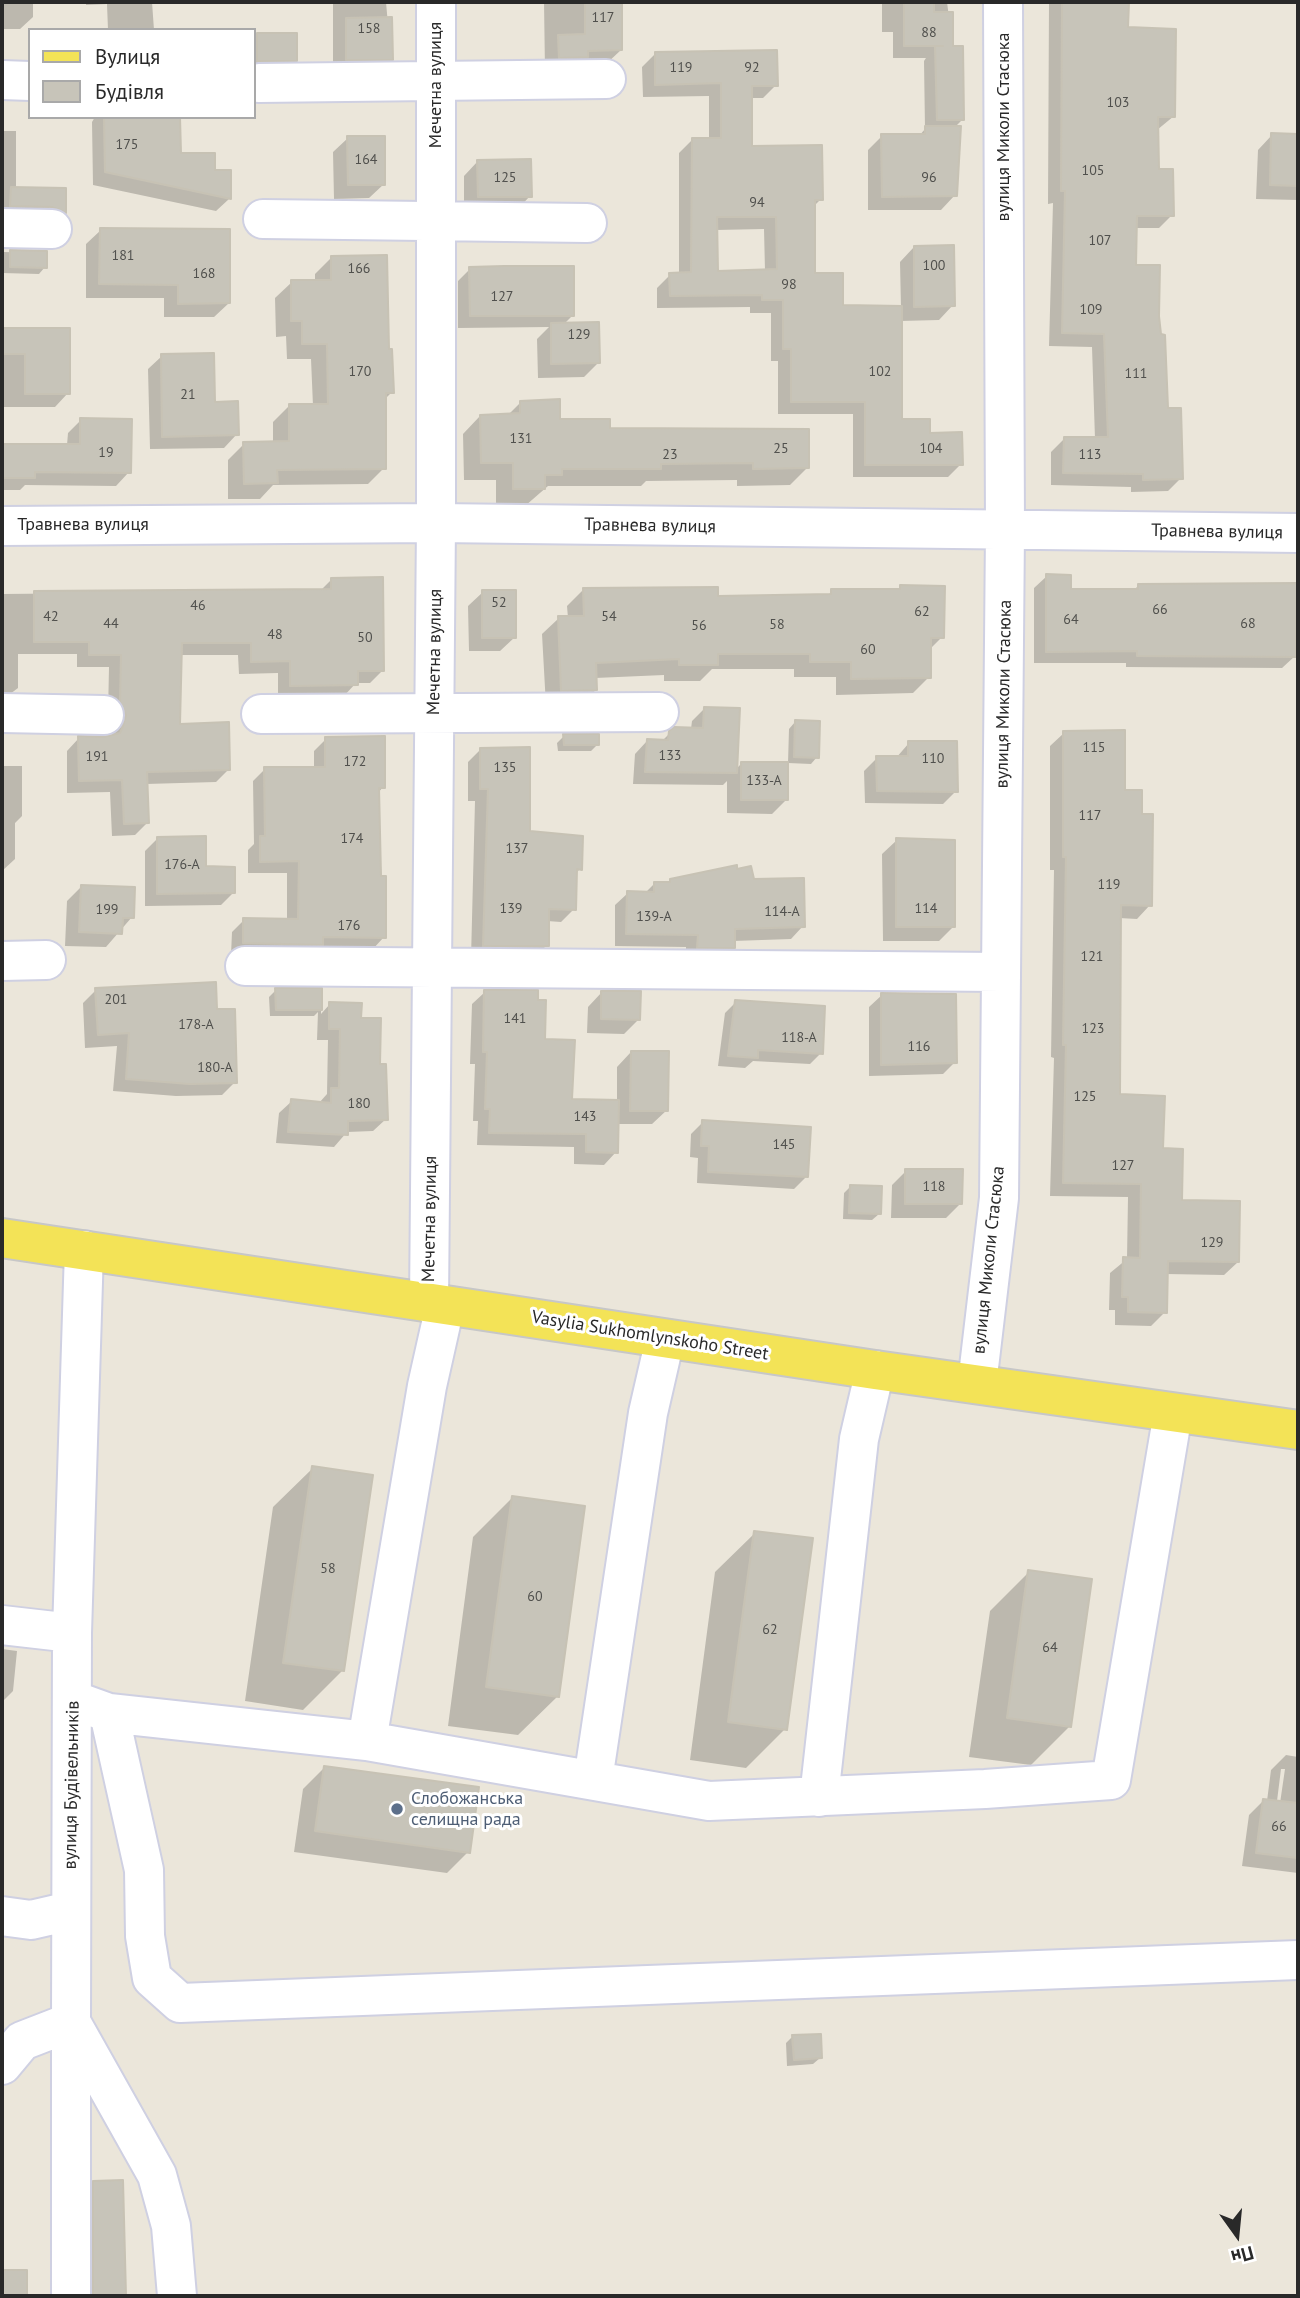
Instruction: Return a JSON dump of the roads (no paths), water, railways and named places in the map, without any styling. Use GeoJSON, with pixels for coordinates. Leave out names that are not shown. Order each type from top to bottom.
{"type":"FeatureCollection","features":[{"type":"Feature","properties":{"kind":"main road","name":"Vasylia Sukhomlynskoho Street"},"geometry":{"type":"LineString","coordinates":[[2,1238],[665,1339],[1298,1430]]}},
{"type":"Feature","properties":{"kind":"street","name":"Мечетна вулиця"},"geometry":{"type":"LineString","coordinates":[[367,1741],[427,1386],[437,1304],[432,968],[436,523],[436,2]]}},
{"type":"Feature","properties":{"kind":"street","name":"вулиця Миколи Стасюка"},"geometry":{"type":"LineString","coordinates":[[976,1384],[999,1198],[1005,530],[1003,2]]}},
{"type":"Feature","properties":{"kind":"street"},"geometry":{"type":"LineString","coordinates":[[260,83],[606,79]]}},
{"type":"Feature","properties":{"kind":"street"},"geometry":{"type":"LineString","coordinates":[[2,80],[28,81]]}},
{"type":"Feature","properties":{"kind":"street"},"geometry":{"type":"LineString","coordinates":[[263,219],[587,223]]}},
{"type":"Feature","properties":{"kind":"street"},"geometry":{"type":"LineString","coordinates":[[2,228],[52,229]]}},
{"type":"Feature","properties":{"kind":"street","name":"Травнева вулиця"},"geometry":{"type":"LineString","coordinates":[[2,526],[436,523],[1298,533]]}},
{"type":"Feature","properties":{"kind":"street"},"geometry":{"type":"LineString","coordinates":[[261,714],[659,712]]}},
{"type":"Feature","properties":{"kind":"street"},"geometry":{"type":"LineString","coordinates":[[2,713],[104,715]]}},
{"type":"Feature","properties":{"kind":"street"},"geometry":{"type":"LineString","coordinates":[[2,961],[46,960]]}},
{"type":"Feature","properties":{"kind":"street"},"geometry":{"type":"LineString","coordinates":[[245,966],[1001,972]]}},
{"type":"Feature","properties":{"kind":"street","name":"вулиця Будівельників"},"geometry":{"type":"LineString","coordinates":[[84,1250],[72,1633],[71,2022],[156,2175],[171,2226],[177,2296]]}},
{"type":"Feature","properties":{"kind":"street"},"geometry":{"type":"LineString","coordinates":[[593,1780],[648,1413],[665,1339]]}},
{"type":"Feature","properties":{"kind":"street"},"geometry":{"type":"LineString","coordinates":[[819,1797],[859,1439],[875,1370]]}},
{"type":"Feature","properties":{"kind":"street"},"geometry":{"type":"LineString","coordinates":[[73,1700],[109,1713],[367,1741],[709,1801],[985,1789],[1111,1780],[1173,1413]]}},
{"type":"Feature","properties":{"kind":"street"},"geometry":{"type":"LineString","coordinates":[[2,1625],[72,1633]]}},
{"type":"Feature","properties":{"kind":"street"},"geometry":{"type":"LineString","coordinates":[[109,1713],[144,1870],[145,1936],[152,1978],[180,2003],[1298,1960]]}},
{"type":"Feature","properties":{"kind":"street"},"geometry":{"type":"LineString","coordinates":[[2,1916],[31,1920],[70,1912]]}},
{"type":"Feature","properties":{"kind":"street"},"geometry":{"type":"LineString","coordinates":[[2,2065],[22,2041],[71,2022],[71,2296]]}},
{"type":"Feature","properties":{"kind":"place","name":"Слобожанська селищна рада"},"geometry":{"type":"Point","coordinates":[397,1809]}}]}
